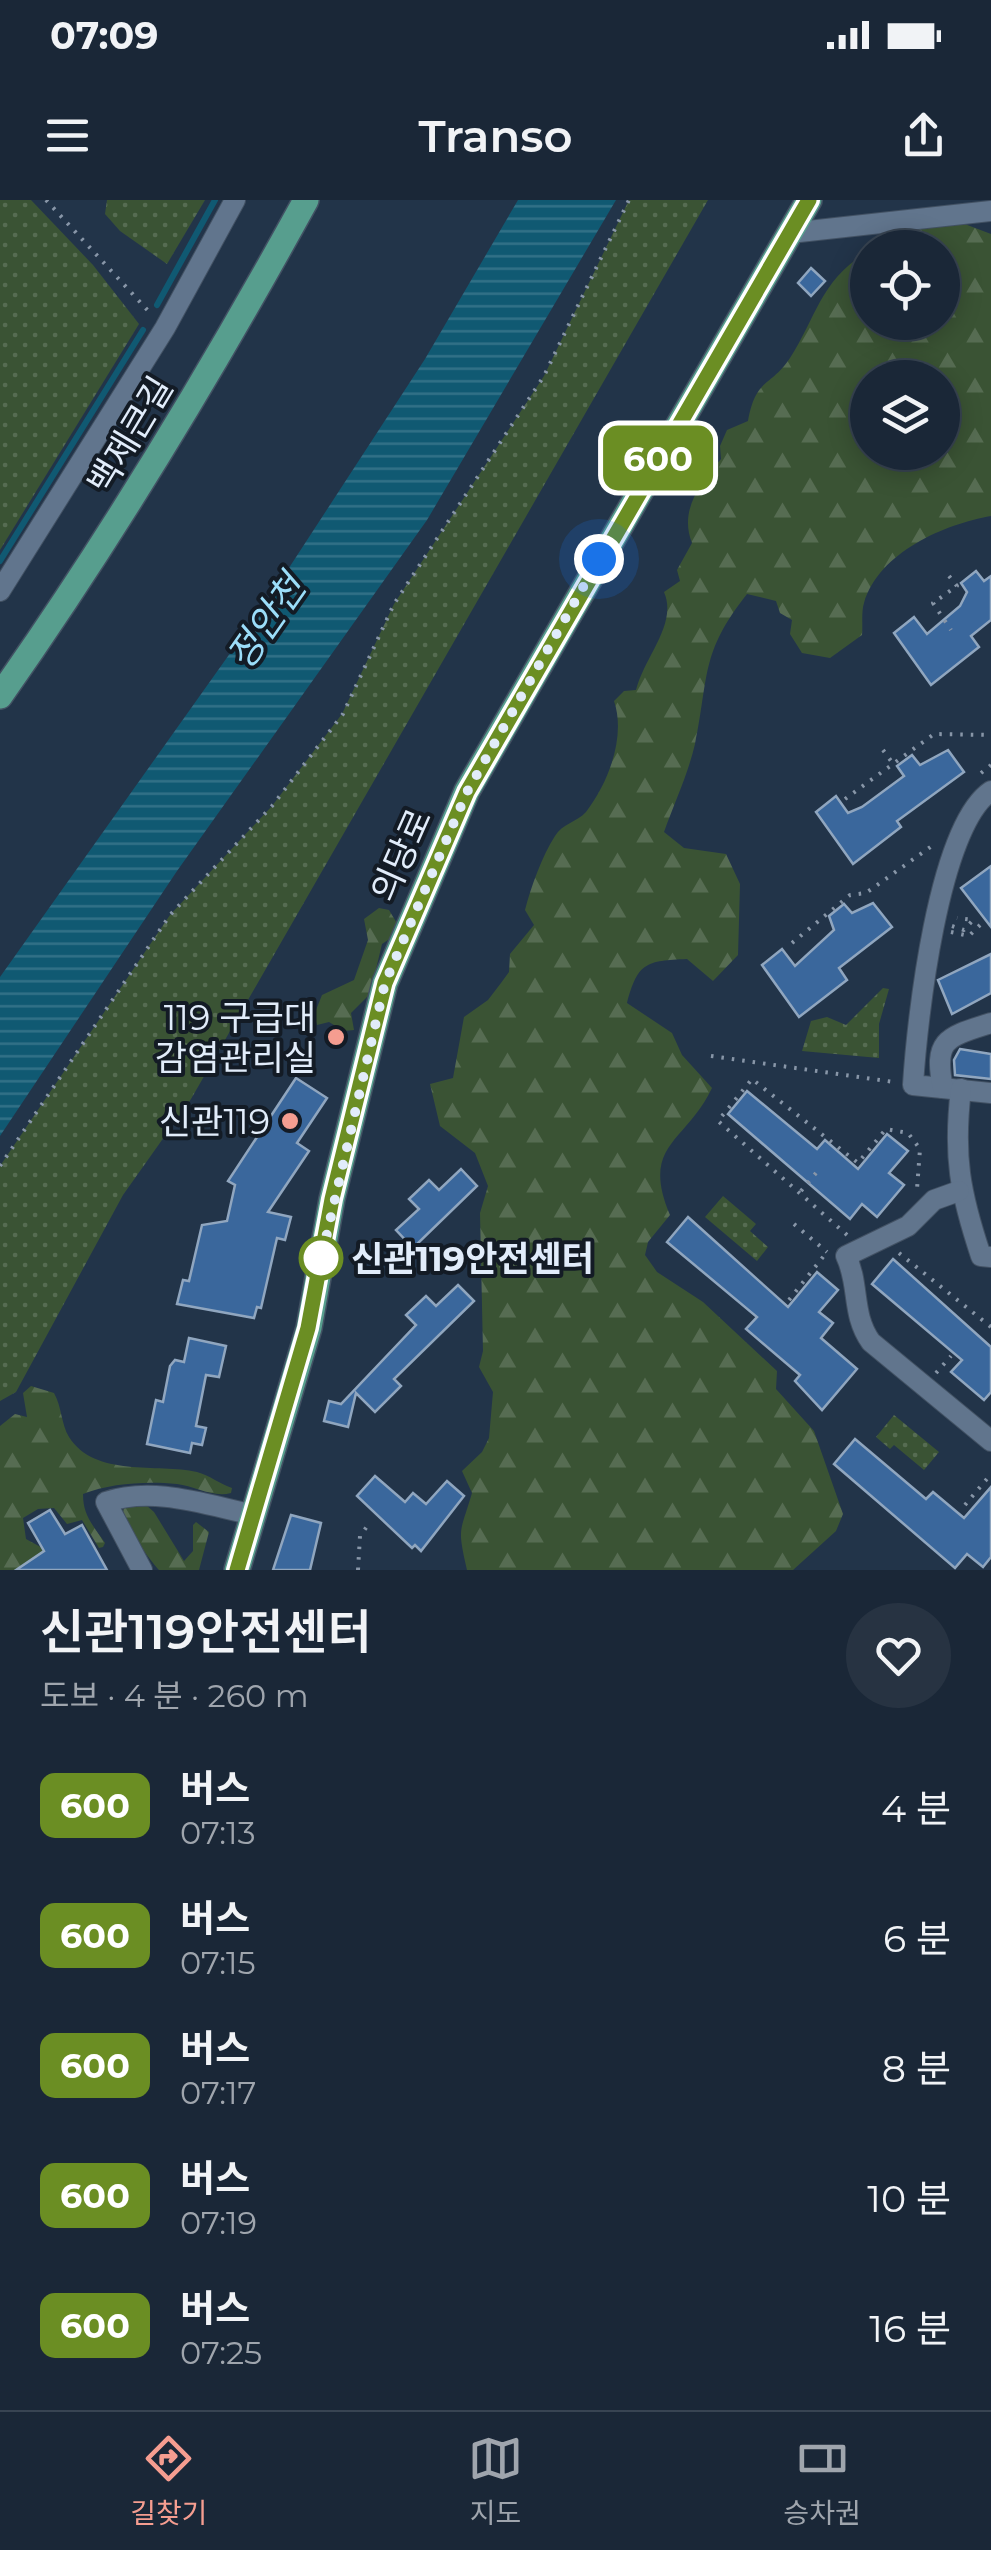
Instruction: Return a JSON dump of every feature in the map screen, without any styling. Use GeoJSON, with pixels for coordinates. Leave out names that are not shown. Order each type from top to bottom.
{"type":"FeatureCollection","features":[{"type":"Feature","properties":{"kind":"main road","name":"백제큰길"},"geometry":{"type":"LineString","coordinates":[[0,696],[82,580],[144,481],[306,200]]}},
{"type":"Feature","properties":{"kind":"main road","name":"의당로"},"geometry":{"type":"LineString","coordinates":[[237,1570],[308,1328],[332,1199],[385,983],[426,879],[467,792],[809,200]]}},
{"type":"Feature","properties":{"kind":"street"},"geometry":{"type":"LineString","coordinates":[[0,591],[165,328],[235,200]]}},
{"type":"Feature","properties":{"kind":"street"},"geometry":{"type":"LineString","coordinates":[[790,232],[991,211]]}},
{"type":"Feature","properties":{"kind":"street"},"geometry":{"type":"LineString","coordinates":[[991,791],[974,802],[958,838],[932,930],[916,1028],[913,1085],[991,1093]]}},
{"type":"Feature","properties":{"kind":"street"},"geometry":{"type":"LineString","coordinates":[[991,1023],[942,1043],[938,1052],[952,1089],[959,1190],[981,1256],[991,1257]]}},
{"type":"Feature","properties":{"kind":"street"},"geometry":{"type":"LineString","coordinates":[[959,1190],[934,1200],[908,1226],[846,1256],[854,1272],[858,1325],[871,1342],[991,1441]]}},
{"type":"Feature","properties":{"kind":"street"},"geometry":{"type":"LineString","coordinates":[[142,1570],[106,1502],[130,1494],[158,1496],[255,1516]]}},
{"type":"Feature","properties":{"kind":"path"},"geometry":{"type":"LineString","coordinates":[[46,200],[165,328]]}},
{"type":"Feature","properties":{"kind":"path"},"geometry":{"type":"LineString","coordinates":[[0,1166],[170,916],[272,806],[342,714],[394,604],[544,376],[629,200]]}},
{"type":"Feature","properties":{"kind":"path"},"geometry":{"type":"LineString","coordinates":[[950,576],[957,586],[932,602],[951,630]]}},
{"type":"Feature","properties":{"kind":"path"},"geometry":{"type":"LineString","coordinates":[[845,799],[934,734],[991,735]]}},
{"type":"Feature","properties":{"kind":"path"},"geometry":{"type":"LineString","coordinates":[[883,750],[894,765]]}},
{"type":"Feature","properties":{"kind":"path"},"geometry":{"type":"LineString","coordinates":[[792,943],[850,895],[866,893],[947,834]]}},
{"type":"Feature","properties":{"kind":"path"},"geometry":{"type":"LineString","coordinates":[[946,931],[969,936],[980,925]]}},
{"type":"Feature","properties":{"kind":"path"},"geometry":{"type":"LineString","coordinates":[[710,1056],[913,1085]]}},
{"type":"Feature","properties":{"kind":"path"},"geometry":{"type":"LineString","coordinates":[[858,1233],[847,1235],[718,1120],[752,1078],[858,1163],[886,1129],[908,1133],[920,1149],[916,1194]]}},
{"type":"Feature","properties":{"kind":"path"},"geometry":{"type":"LineString","coordinates":[[800,1191],[816,1173]]}},
{"type":"Feature","properties":{"kind":"path"},"geometry":{"type":"LineString","coordinates":[[794,1224],[827,1252]]}},
{"type":"Feature","properties":{"kind":"path"},"geometry":{"type":"LineString","coordinates":[[788,1300],[833,1244]]}},
{"type":"Feature","properties":{"kind":"path"},"geometry":{"type":"LineString","coordinates":[[895,1249],[991,1327]]}},
{"type":"Feature","properties":{"kind":"path"},"geometry":{"type":"LineString","coordinates":[[933,1376],[951,1356]]}},
{"type":"Feature","properties":{"kind":"path"},"geometry":{"type":"LineString","coordinates":[[965,1506],[991,1474]]}},
{"type":"Feature","properties":{"kind":"path"},"geometry":{"type":"LineString","coordinates":[[358,1570],[360,1536],[368,1525]]}},
{"type":"Feature","properties":{"kind":"green space"},"geometry":{"type":"Polygon","coordinates":[[[0,200],[31,200],[93,265],[139,324],[0,550],[0,200]]]}},
{"type":"Feature","properties":{"kind":"green space"},"geometry":{"type":"Polygon","coordinates":[[[107,200],[205,200],[167,264],[120,231],[105,214],[107,200]]]}},
{"type":"Feature","properties":{"kind":"green space"},"geometry":{"type":"Polygon","coordinates":[[[629,200],[708,200],[191,1099],[123,1195],[16,1392],[0,1401],[0,1166],[170,915],[272,806],[342,714],[394,604],[544,376],[629,200]]]}},
{"type":"Feature","properties":{"kind":"green space"},"geometry":{"type":"Polygon","coordinates":[[[962,223],[991,234],[991,516],[935,534],[899,555],[872,585],[863,607],[862,635],[830,658],[802,653],[790,634],[792,620],[780,613],[776,601],[747,594],[714,650],[692,755],[664,832],[684,848],[726,854],[740,884],[738,955],[713,981],[687,959],[646,966],[635,979],[627,1003],[672,1033],[682,1055],[712,1088],[663,1158],[662,1191],[670,1215],[648,1242],[645,1255],[657,1272],[703,1302],[777,1371],[776,1389],[814,1431],[843,1514],[836,1531],[793,1570],[467,1570],[461,1530],[472,1493],[462,1471],[482,1452],[489,1438],[493,1392],[479,1367],[483,1351],[480,1213],[488,1186],[475,1153],[440,1126],[430,1084],[453,1078],[464,1017],[488,1000],[501,983],[509,972],[510,954],[534,925],[525,910],[546,853],[558,832],[586,812],[602,787],[616,744],[614,701],[624,691],[636,690],[663,628],[667,616],[664,592],[680,581],[677,570],[692,543],[690,509],[699,488],[721,459],[720,446],[727,430],[748,421],[755,397],[783,368],[829,287],[850,264],[850,340],[960,340],[960,230],[906,230],[962,223]]]}},
{"type":"Feature","properties":{"kind":"green space"},"geometry":{"type":"Polygon","coordinates":[[[379,908],[389,910],[398,925],[394,936],[382,944],[370,994],[351,1013],[354,1030],[344,1031],[329,1022],[317,1025],[314,1015],[322,995],[354,980],[368,940],[364,919],[379,908]]]}},
{"type":"Feature","properties":{"kind":"green space"},"geometry":{"type":"Polygon","coordinates":[[[883,988],[889,989],[879,1024],[879,1058],[802,1051],[811,1021],[827,1017],[846,1025],[883,988]]]}},
{"type":"Feature","properties":{"kind":"green space"},"geometry":{"type":"Polygon","coordinates":[[[723,1196],[756,1224],[750,1231],[768,1247],[757,1261],[705,1217],[723,1196]]]}},
{"type":"Feature","properties":{"kind":"green space"},"geometry":{"type":"Polygon","coordinates":[[[31,1386],[54,1393],[69,1437],[94,1458],[110,1464],[197,1472],[232,1488],[231,1493],[154,1483],[94,1490],[83,1494],[83,1502],[105,1543],[103,1547],[99,1548],[82,1520],[67,1524],[54,1508],[38,1509],[23,1518],[26,1539],[46,1550],[58,1570],[0,1570],[0,1426],[15,1414],[27,1417],[23,1393],[31,1386]]]}},
{"type":"Feature","properties":{"kind":"green space"},"geometry":{"type":"Polygon","coordinates":[[[894,1415],[939,1452],[924,1470],[894,1445],[890,1449],[876,1437],[894,1415]]]}},
{"type":"Feature","properties":{"kind":"green space"},"geometry":{"type":"Polygon","coordinates":[[[139,1499],[154,1512],[184,1561],[193,1551],[193,1525],[196,1522],[209,1532],[199,1570],[159,1570],[122,1519],[124,1507],[139,1499]]]}},
{"type":"Feature","properties":{"kind":"water","name":"정안천"},"geometry":{"type":"Polygon","coordinates":[[[518,200],[616,200],[427,520],[177,871],[0,1136],[0,977],[270,597],[425,359],[518,200]]]}},
{"type":"Feature","properties":{"kind":"building"},"geometry":{"type":"Polygon","coordinates":[[[811,268],[825,281],[811,296],[798,283],[811,268]]]}},
{"type":"Feature","properties":{"kind":"building"},"geometry":{"type":"Polygon","coordinates":[[[976,571],[984,581],[991,576],[991,620],[971,636],[979,647],[931,685],[894,633],[914,617],[927,634],[960,606],[967,592],[961,583],[976,571]]]}},
{"type":"Feature","properties":{"kind":"building"},"geometry":{"type":"Polygon","coordinates":[[[948,750],[964,772],[897,821],[901,827],[853,864],[816,812],[836,796],[848,813],[862,807],[904,776],[897,766],[912,755],[920,765],[948,750]]]}},
{"type":"Feature","properties":{"kind":"building"},"geometry":{"type":"Polygon","coordinates":[[[991,866],[991,927],[961,888],[991,866]]]}},
{"type":"Feature","properties":{"kind":"building"},"geometry":{"type":"Polygon","coordinates":[[[873,903],[892,927],[839,968],[847,980],[799,1017],[762,965],[782,949],[795,966],[834,930],[829,916],[844,904],[852,913],[873,903]]]}},
{"type":"Feature","properties":{"kind":"building"},"geometry":{"type":"Polygon","coordinates":[[[991,954],[991,993],[952,1014],[938,980],[991,954]]]}},
{"type":"Feature","properties":{"kind":"building"},"geometry":{"type":"Polygon","coordinates":[[[960,1049],[991,1054],[991,1079],[955,1075],[954,1060],[960,1049]]]}},
{"type":"Feature","properties":{"kind":"building"},"geometry":{"type":"Polygon","coordinates":[[[296,1078],[327,1098],[297,1143],[309,1151],[268,1212],[291,1217],[285,1240],[277,1238],[261,1308],[257,1307],[254,1318],[177,1304],[183,1280],[189,1281],[202,1225],[227,1221],[235,1185],[228,1181],[296,1078]]]}},
{"type":"Feature","properties":{"kind":"building"},"geometry":{"type":"Polygon","coordinates":[[[747,1091],[817,1149],[825,1140],[858,1169],[887,1134],[908,1151],[889,1173],[904,1185],[877,1217],[862,1204],[850,1219],[728,1114],[747,1091]]]}},
{"type":"Feature","properties":{"kind":"building"},"geometry":{"type":"Polygon","coordinates":[[[461,1169],[477,1186],[413,1248],[396,1230],[419,1209],[409,1199],[429,1180],[439,1190],[461,1169]]]}},
{"type":"Feature","properties":{"kind":"building"},"geometry":{"type":"Polygon","coordinates":[[[688,1217],[788,1307],[817,1272],[838,1290],[819,1312],[833,1323],[821,1338],[857,1369],[822,1410],[795,1381],[800,1375],[746,1329],[757,1317],[667,1242],[688,1217]]]}},
{"type":"Feature","properties":{"kind":"building"},"geometry":{"type":"Polygon","coordinates":[[[893,1259],[991,1347],[991,1392],[984,1400],[951,1372],[962,1360],[872,1284],[893,1259]]]}},
{"type":"Feature","properties":{"kind":"building"},"geometry":{"type":"Polygon","coordinates":[[[458,1285],[474,1301],[394,1379],[401,1386],[375,1412],[356,1393],[348,1427],[324,1421],[329,1401],[341,1404],[416,1325],[406,1315],[426,1296],[436,1306],[458,1285]]]}},
{"type":"Feature","properties":{"kind":"building"},"geometry":{"type":"Polygon","coordinates":[[[189,1338],[226,1346],[219,1377],[206,1375],[196,1426],[206,1428],[202,1445],[192,1443],[190,1453],[147,1444],[156,1400],[163,1402],[170,1366],[175,1360],[184,1362],[189,1338]]]}},
{"type":"Feature","properties":{"kind":"building"},"geometry":{"type":"Polygon","coordinates":[[[855,1439],[926,1499],[933,1492],[964,1518],[991,1487],[991,1557],[983,1567],[967,1554],[955,1568],[834,1464],[855,1439]]]}},
{"type":"Feature","properties":{"kind":"building"},"geometry":{"type":"Polygon","coordinates":[[[375,1476],[405,1502],[413,1493],[426,1504],[447,1481],[464,1496],[421,1551],[415,1545],[412,1548],[357,1496],[375,1476]]]}},
{"type":"Feature","properties":{"kind":"building"},"geometry":{"type":"Polygon","coordinates":[[[50,1510],[65,1534],[82,1525],[107,1570],[16,1570],[44,1551],[28,1523],[50,1510]]]}},
{"type":"Feature","properties":{"kind":"building"},"geometry":{"type":"Polygon","coordinates":[[[291,1515],[321,1523],[310,1570],[273,1570],[291,1515]]]}},
{"type":"Feature","properties":{"kind":"waterway"},"geometry":{"type":"LineString","coordinates":[[157,305],[215,200]]}},
{"type":"Feature","properties":{"kind":"waterway"},"geometry":{"type":"LineString","coordinates":[[0,561],[143,330]]}},
{"type":"Feature","properties":{"kind":"bus line","name":"600"},"geometry":{"type":"LineString","coordinates":[[237,1570],[308,1328],[332,1199],[385,983],[426,879],[467,792],[809,200]]}},
{"type":"Feature","properties":{"kind":"place","name":"119 구급대 감염관리실"},"geometry":{"type":"Point","coordinates":[336,1037]}},
{"type":"Feature","properties":{"kind":"place","name":"신관119"},"geometry":{"type":"Point","coordinates":[290,1121]}},
{"type":"Feature","properties":{"kind":"place","name":"신관119안전센터"},"geometry":{"type":"Point","coordinates":[321,1258]}},
{"type":"Feature","properties":{"kind":"route"},"geometry":{"type":"LineString","coordinates":[[321,1258],[320,1264],[385,983],[426,879],[467,792],[599,559]]}}]}
